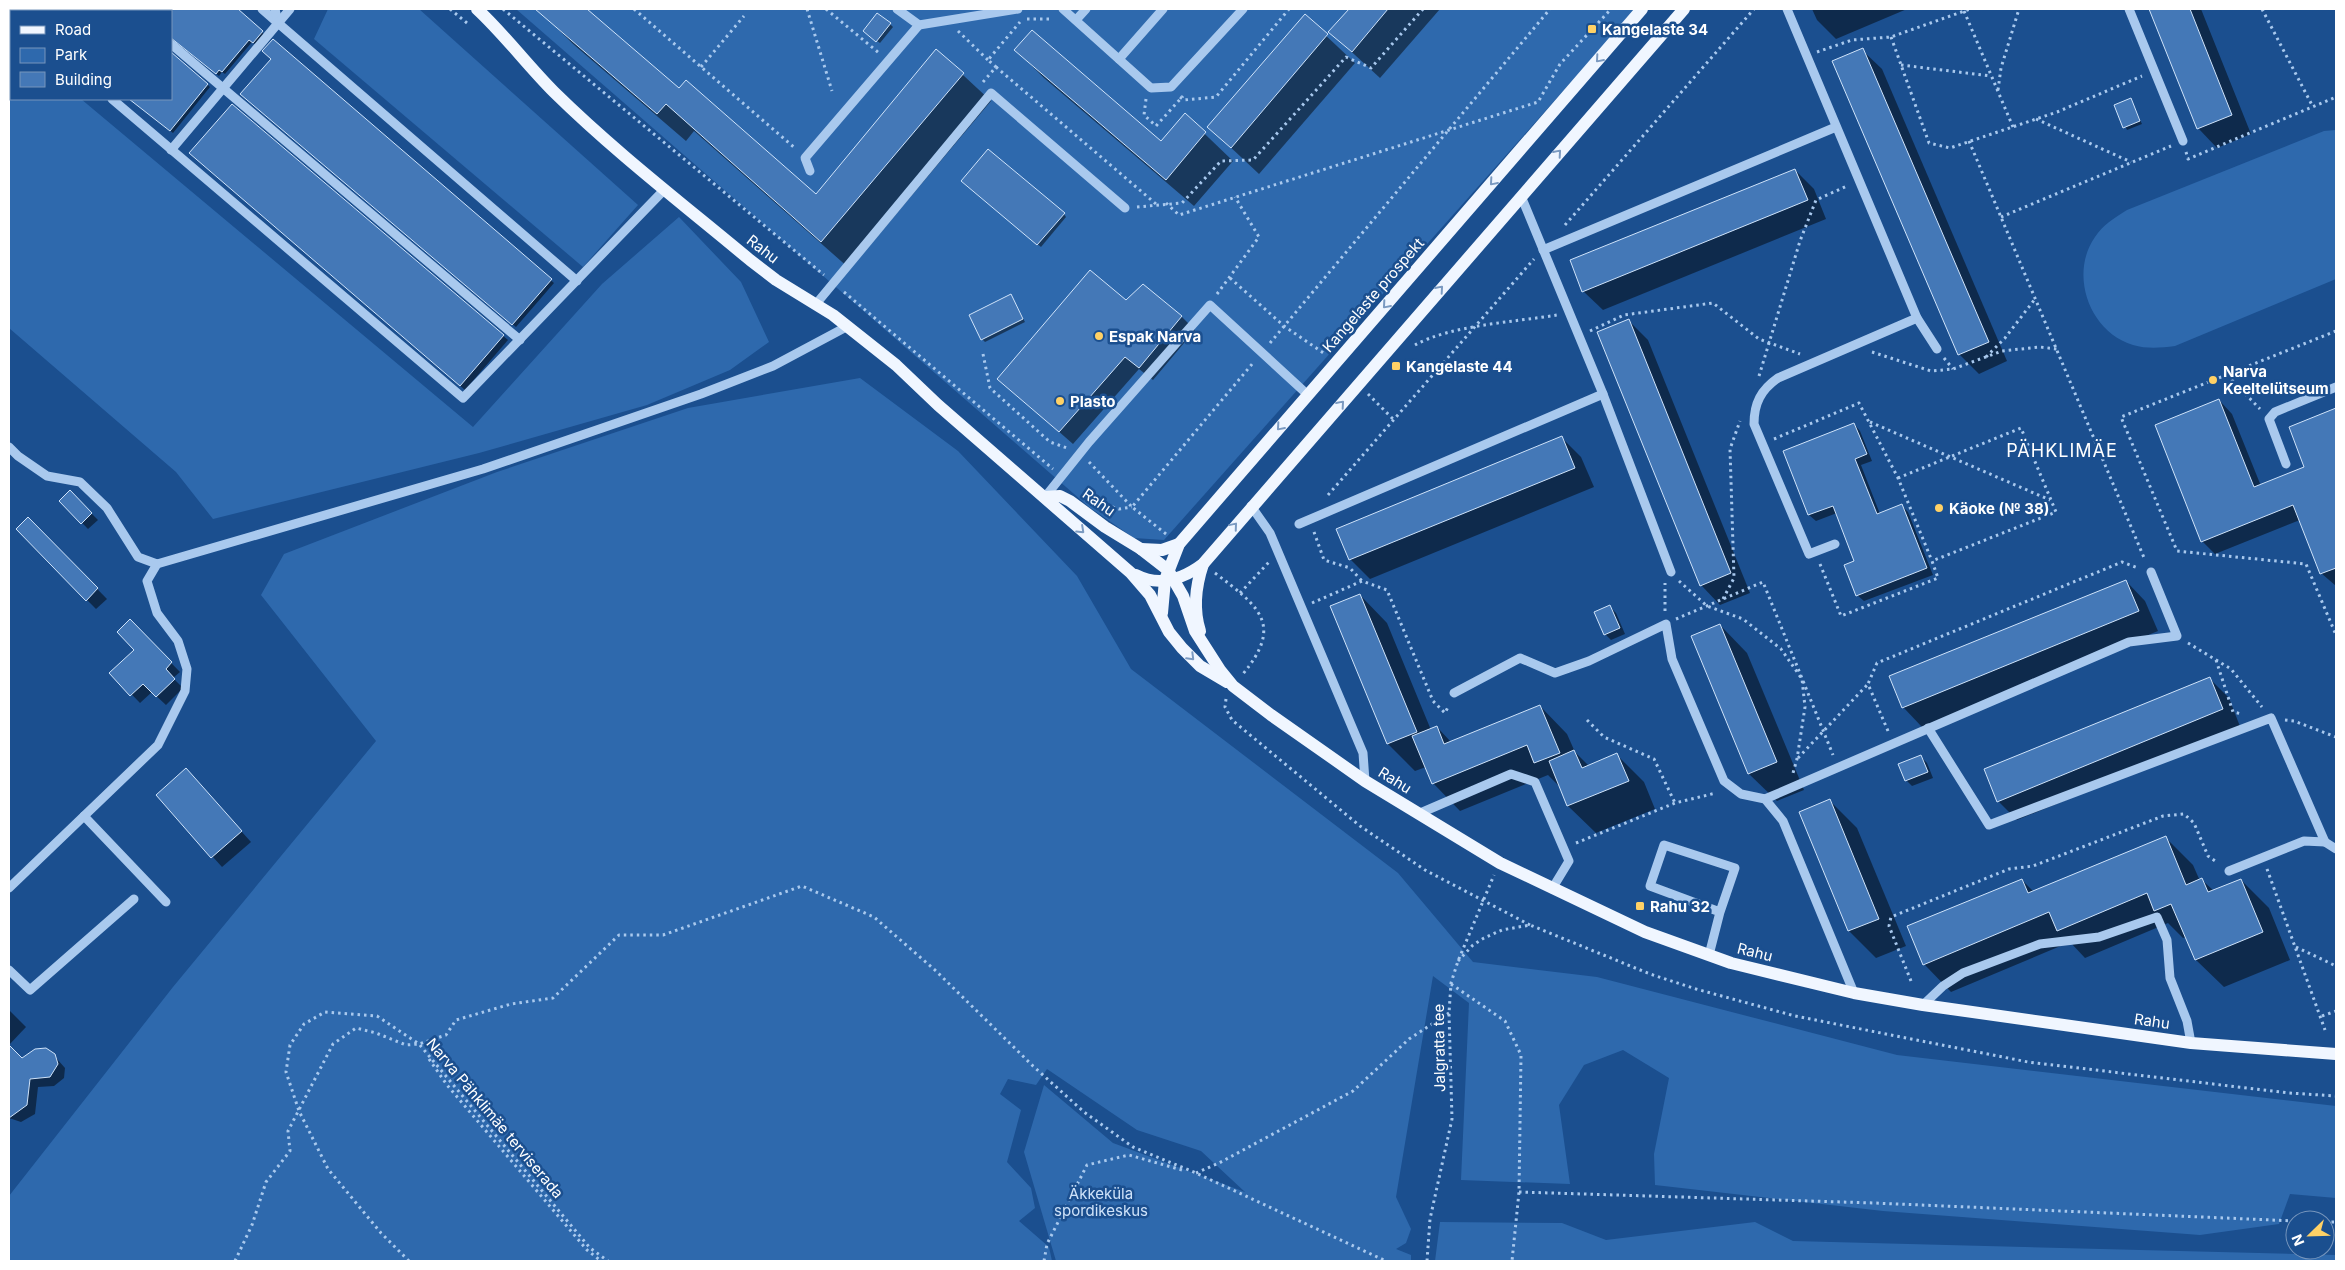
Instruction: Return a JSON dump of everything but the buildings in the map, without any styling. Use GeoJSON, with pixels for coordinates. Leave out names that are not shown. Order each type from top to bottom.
{"type":"FeatureCollection","features":[{"type":"Feature","properties":{"kind":"main road","name":"Rahu"},"geometry":{"type":"LineString","coordinates":[[477,9],[503,33],[553,91],[665,189],[769,275],[848,326],[896,364],[938,405],[1131,573],[1150,595],[1170,632],[1200,666],[1218,679],[1234,686]]}},
{"type":"Feature","properties":{"kind":"main road","name":"Kangelaste prospekt"},"geometry":{"type":"LineString","coordinates":[[1163,618],[1169,576],[1179,544],[1642,9]]}},
{"type":"Feature","properties":{"kind":"main road"},"geometry":{"type":"LineString","coordinates":[[1131,573],[1145,580],[1193,572],[1203,564],[1251,506],[1684,9]]}},
{"type":"Feature","properties":{"kind":"main road","name":"Rahu"},"geometry":{"type":"LineString","coordinates":[[1045,497],[1060,496],[1070,501],[1105,527],[1141,549],[1169,576],[1183,596],[1189,618],[1220,670],[1234,686],[1271,715],[1366,781],[1500,863],[1645,932],[1731,963],[1854,993],[1923,1005],[2191,1043],[2336,1054]]}},
{"type":"Feature","properties":{"kind":"main road"},"geometry":{"type":"LineString","coordinates":[[1141,549],[1162,550],[1179,544]]}},
{"type":"Feature","properties":{"kind":"main road"},"geometry":{"type":"LineString","coordinates":[[1203,564],[1196,595],[1199,626],[1204,643]]}},
{"type":"Feature","properties":{"kind":"lane"},"geometry":{"type":"LineString","coordinates":[[262,9],[577,281]]}},
{"type":"Feature","properties":{"kind":"lane"},"geometry":{"type":"LineString","coordinates":[[275,9],[278,23]]}},
{"type":"Feature","properties":{"kind":"lane"},"geometry":{"type":"LineString","coordinates":[[171,150],[290,9]]}},
{"type":"Feature","properties":{"kind":"lane"},"geometry":{"type":"LineString","coordinates":[[897,9],[919,25]]}},
{"type":"Feature","properties":{"kind":"lane"},"geometry":{"type":"LineString","coordinates":[[1063,9],[1151,88],[1171,87],[1242,9]]}},
{"type":"Feature","properties":{"kind":"lane"},"geometry":{"type":"LineString","coordinates":[[1076,20],[1086,9]]}},
{"type":"Feature","properties":{"kind":"lane"},"geometry":{"type":"LineString","coordinates":[[1119,59],[1163,9]]}},
{"type":"Feature","properties":{"kind":"lane"},"geometry":{"type":"LineString","coordinates":[[1786,9],[1917,318],[1937,349]]}},
{"type":"Feature","properties":{"kind":"lane"},"geometry":{"type":"LineString","coordinates":[[2129,9],[2183,141]]}},
{"type":"Feature","properties":{"kind":"lane"},"geometry":{"type":"LineString","coordinates":[[810,171],[805,158],[919,25],[1022,12]]}},
{"type":"Feature","properties":{"kind":"lane"},"geometry":{"type":"LineString","coordinates":[[172,45],[520,340]]}},
{"type":"Feature","properties":{"kind":"lane"},"geometry":{"type":"LineString","coordinates":[[816,304],[991,93],[1125,208]]}},
{"type":"Feature","properties":{"kind":"lane"},"geometry":{"type":"LineString","coordinates":[[113,100],[464,398],[665,189]]}},
{"type":"Feature","properties":{"kind":"lane"},"geometry":{"type":"LineString","coordinates":[[1543,250],[1836,127]]}},
{"type":"Feature","properties":{"kind":"lane"},"geometry":{"type":"LineString","coordinates":[[1521,196],[1603,394],[1671,572]]}},
{"type":"Feature","properties":{"kind":"lane"},"geometry":{"type":"LineString","coordinates":[[1045,497],[1080,453],[1210,305],[1308,395]]}},
{"type":"Feature","properties":{"kind":"lane"},"geometry":{"type":"LineString","coordinates":[[1835,544],[1809,554],[1754,424],[1754,410],[1759,396],[1766,386],[1778,378],[1917,318]]}},
{"type":"Feature","properties":{"kind":"lane"},"geometry":{"type":"LineString","coordinates":[[9,447],[18,456],[47,476],[80,482],[107,508],[138,557],[157,564],[501,463],[701,394],[773,366],[848,326]]}},
{"type":"Feature","properties":{"kind":"lane"},"geometry":{"type":"LineString","coordinates":[[2286,464],[2269,419],[2275,412],[2336,387]]}},
{"type":"Feature","properties":{"kind":"lane"},"geometry":{"type":"LineString","coordinates":[[1299,524],[1603,394]]}},
{"type":"Feature","properties":{"kind":"lane"},"geometry":{"type":"LineString","coordinates":[[1251,506],[1270,533],[1363,753],[1366,781]]}},
{"type":"Feature","properties":{"kind":"lane"},"geometry":{"type":"LineString","coordinates":[[9,888],[158,745],[185,691],[188,669],[178,641],[157,612],[147,581],[157,564]]}},
{"type":"Feature","properties":{"kind":"lane"},"geometry":{"type":"LineString","coordinates":[[1454,693],[1520,658],[1555,673],[1589,661],[1666,624],[1672,659],[1724,781],[1740,794],[1765,799],[2129,642],[2177,636],[2151,572]]}},
{"type":"Feature","properties":{"kind":"lane"},"geometry":{"type":"LineString","coordinates":[[1928,728],[1989,825],[2271,718],[2325,842]]}},
{"type":"Feature","properties":{"kind":"lane"},"geometry":{"type":"LineString","coordinates":[[1418,814],[1511,774],[1535,782],[1562,850],[1569,861],[1552,889]]}},
{"type":"Feature","properties":{"kind":"lane"},"geometry":{"type":"LineString","coordinates":[[1765,799],[1783,821],[1854,993]]}},
{"type":"Feature","properties":{"kind":"lane"},"geometry":{"type":"LineString","coordinates":[[84,816],[166,902]]}},
{"type":"Feature","properties":{"kind":"lane"},"geometry":{"type":"LineString","coordinates":[[2229,871],[2304,841],[2325,842],[2336,849]]}},
{"type":"Feature","properties":{"kind":"lane"},"geometry":{"type":"LineString","coordinates":[[1709,955],[1720,912],[1735,868],[1664,845],[1650,886],[1720,912]]}},
{"type":"Feature","properties":{"kind":"lane"},"geometry":{"type":"LineString","coordinates":[[9,970],[30,990],[134,899]]}},
{"type":"Feature","properties":{"kind":"lane"},"geometry":{"type":"LineString","coordinates":[[1923,1005],[1943,986],[1963,973],[2040,944],[2099,937],[2157,917],[2167,940],[2170,978],[2186,1021],[2191,1043]]}},
{"type":"Feature","properties":{"kind":"path"},"geometry":{"type":"LineString","coordinates":[[503,9],[833,282],[1062,477]]}},
{"type":"Feature","properties":{"kind":"path"},"geometry":{"type":"LineString","coordinates":[[634,9],[805,158]]}},
{"type":"Feature","properties":{"kind":"path"},"geometry":{"type":"LineString","coordinates":[[807,9],[832,91]]}},
{"type":"Feature","properties":{"kind":"path"},"geometry":{"type":"LineString","coordinates":[[1171,87],[1184,100],[1216,96],[1289,9]]}},
{"type":"Feature","properties":{"kind":"path"},"geometry":{"type":"LineString","coordinates":[[1125,208],[1182,202],[1221,161],[1253,160],[1346,57],[1371,68],[1423,9]]}},
{"type":"Feature","properties":{"kind":"path"},"geometry":{"type":"LineString","coordinates":[[1095,501],[1120,508],[1132,506],[1550,9]]}},
{"type":"Feature","properties":{"kind":"path"},"geometry":{"type":"LineString","coordinates":[[1166,203],[1179,215],[1538,102],[1560,64],[1611,9]]}},
{"type":"Feature","properties":{"kind":"path"},"geometry":{"type":"LineString","coordinates":[[1562,229],[1754,9]]}},
{"type":"Feature","properties":{"kind":"path"},"geometry":{"type":"LineString","coordinates":[[1806,56],[1852,40],[1891,38],[1970,9]]}},
{"type":"Feature","properties":{"kind":"path"},"geometry":{"type":"LineString","coordinates":[[1998,90],[2001,68],[2019,9]]}},
{"type":"Feature","properties":{"kind":"path"},"geometry":{"type":"LineString","coordinates":[[2262,9],[2313,107]]}},
{"type":"Feature","properties":{"kind":"path"},"geometry":{"type":"LineString","coordinates":[[1964,11],[2013,126]]}},
{"type":"Feature","properties":{"kind":"path"},"geometry":{"type":"LineString","coordinates":[[988,60],[1022,12]]}},
{"type":"Feature","properties":{"kind":"path"},"geometry":{"type":"LineString","coordinates":[[701,67],[744,16]]}},
{"type":"Feature","properties":{"kind":"path"},"geometry":{"type":"LineString","coordinates":[[956,29],[996,67],[1156,204]]}},
{"type":"Feature","properties":{"kind":"path"},"geometry":{"type":"LineString","coordinates":[[1891,38],[1929,143],[1950,148],[2036,119],[2154,71]]}},
{"type":"Feature","properties":{"kind":"path"},"geometry":{"type":"LineString","coordinates":[[1901,64],[1992,76]]}},
{"type":"Feature","properties":{"kind":"path"},"geometry":{"type":"LineString","coordinates":[[991,93],[982,82],[996,67]]}},
{"type":"Feature","properties":{"kind":"path"},"geometry":{"type":"LineString","coordinates":[[2001,217],[2183,141],[2188,159],[2336,97]]}},
{"type":"Feature","properties":{"kind":"path"},"geometry":{"type":"LineString","coordinates":[[2036,119],[2131,162]]}},
{"type":"Feature","properties":{"kind":"path"},"geometry":{"type":"LineString","coordinates":[[1969,141],[2151,572]]}},
{"type":"Feature","properties":{"kind":"path"},"geometry":{"type":"LineString","coordinates":[[1759,396],[1758,377],[1800,241],[1816,200],[1859,181]]}},
{"type":"Feature","properties":{"kind":"path"},"geometry":{"type":"LineString","coordinates":[[1210,305],[1258,238],[1235,198]]}},
{"type":"Feature","properties":{"kind":"path"},"geometry":{"type":"LineString","coordinates":[[1324,499],[1543,250]]}},
{"type":"Feature","properties":{"kind":"path"},"geometry":{"type":"LineString","coordinates":[[1230,278],[1284,326],[1318,348],[1336,363]]}},
{"type":"Feature","properties":{"kind":"path"},"geometry":{"type":"LineString","coordinates":[[1985,358],[2005,338],[2035,298]]}},
{"type":"Feature","properties":{"kind":"path"},"geometry":{"type":"LineString","coordinates":[[1579,336],[1624,315],[1713,304],[1759,339],[1791,352],[1823,358]]}},
{"type":"Feature","properties":{"kind":"path"},"geometry":{"type":"LineString","coordinates":[[1414,345],[1425,339],[1474,328],[1569,313]]}},
{"type":"Feature","properties":{"kind":"path"},"geometry":{"type":"LineString","coordinates":[[2336,331],[2121,417],[2178,551],[2306,564],[2336,635]]}},
{"type":"Feature","properties":{"kind":"path"},"geometry":{"type":"LineString","coordinates":[[1852,346],[1931,371],[1953,369],[2002,351],[2040,347],[2057,349]]}},
{"type":"Feature","properties":{"kind":"path"},"geometry":{"type":"LineString","coordinates":[[982,354],[990,388],[1050,442],[1080,453],[1132,506],[1179,544]]}},
{"type":"Feature","properties":{"kind":"path"},"geometry":{"type":"LineString","coordinates":[[2227,375],[2269,419]]}},
{"type":"Feature","properties":{"kind":"path"},"geometry":{"type":"LineString","coordinates":[[1358,384],[1394,420]]}},
{"type":"Feature","properties":{"kind":"path"},"geometry":{"type":"LineString","coordinates":[[1762,444],[1859,402],[1898,478],[1938,578],[1841,616],[1815,552]]}},
{"type":"Feature","properties":{"kind":"path"},"geometry":{"type":"LineString","coordinates":[[1723,599],[1734,578],[1730,448],[1739,421],[1754,410]]}},
{"type":"Feature","properties":{"kind":"path"},"geometry":{"type":"LineString","coordinates":[[1869,421],[2051,500]]}},
{"type":"Feature","properties":{"kind":"path"},"geometry":{"type":"LineString","coordinates":[[1898,478],[2022,428],[2056,512],[1932,561]]}},
{"type":"Feature","properties":{"kind":"path"},"geometry":{"type":"LineString","coordinates":[[1309,520],[1324,560],[1350,568],[1362,582],[1387,590],[1433,701],[1445,713],[1454,693]]}},
{"type":"Feature","properties":{"kind":"path"},"geometry":{"type":"LineString","coordinates":[[1240,593],[1278,551]]}},
{"type":"Feature","properties":{"kind":"path"},"geometry":{"type":"LineString","coordinates":[[1797,759],[1868,684],[1877,663],[2122,562],[2151,572]]}},
{"type":"Feature","properties":{"kind":"path"},"geometry":{"type":"LineString","coordinates":[[1203,564],[1254,604],[1260,615],[1264,632],[1262,644],[1255,660],[1226,699],[1225,707],[1232,720],[1360,826],[1425,870],[1530,926],[1650,974],[1696,989],[1795,1016],[2028,1062],[2290,1093],[2336,1096]]}},
{"type":"Feature","properties":{"kind":"path"},"geometry":{"type":"LineString","coordinates":[[1782,792],[1797,759],[1805,706],[1802,679],[1781,650],[1743,619],[1707,606],[1671,572],[1664,586],[1666,624],[1707,606],[1723,599],[1762,582],[1824,732],[1838,767]]}},
{"type":"Feature","properties":{"kind":"path"},"geometry":{"type":"LineString","coordinates":[[1302,608],[1362,582]]}},
{"type":"Feature","properties":{"kind":"path"},"geometry":{"type":"LineString","coordinates":[[2177,636],[2231,669],[2271,718]]}},
{"type":"Feature","properties":{"kind":"path"},"geometry":{"type":"LineString","coordinates":[[1868,684],[1893,744]]}},
{"type":"Feature","properties":{"kind":"path"},"geometry":{"type":"LineString","coordinates":[[1587,720],[1604,737],[1654,759],[1674,803]]}},
{"type":"Feature","properties":{"kind":"path"},"geometry":{"type":"LineString","coordinates":[[1562,850],[1674,803],[1734,788]]}},
{"type":"Feature","properties":{"kind":"path"},"geometry":{"type":"LineString","coordinates":[[1911,981],[1889,926],[1891,917],[2009,869],[2033,866],[2163,816],[2184,814],[2194,823],[2208,856],[2229,871]]}},
{"type":"Feature","properties":{"kind":"path"},"geometry":{"type":"LineString","coordinates":[[2262,858],[2326,1030]]}},
{"type":"Feature","properties":{"kind":"path","name":"Jalgratta tee"},"geometry":{"type":"LineString","coordinates":[[1427,1261],[1430,1219],[1452,1119],[1449,1013],[1451,983],[1482,902],[1500,863]]}},
{"type":"Feature","properties":{"kind":"path"},"geometry":{"type":"LineString","coordinates":[[235,1261],[252,1225],[266,1182],[290,1150],[288,1132],[333,1044],[356,1028],[376,1033],[406,1045],[419,1044],[446,1034],[456,1020],[511,1004],[554,998],[619,935],[663,935],[802,886],[874,917],[936,971],[1033,1066],[1084,1112],[1133,1147],[1196,1173],[1386,1261]]}},
{"type":"Feature","properties":{"kind":"path"},"geometry":{"type":"LineString","coordinates":[[1458,961],[1484,938],[1502,930],[1530,926]]}},
{"type":"Feature","properties":{"kind":"path"},"geometry":{"type":"LineString","coordinates":[[2296,947],[2336,966]]}},
{"type":"Feature","properties":{"kind":"path"},"geometry":{"type":"LineString","coordinates":[[1451,983],[1505,1021],[1521,1055],[1519,1192],[1512,1261]]}},
{"type":"Feature","properties":{"kind":"path"},"geometry":{"type":"LineString","coordinates":[[2322,1016],[2336,1011]]}},
{"type":"Feature","properties":{"kind":"path","name":"Narva Pähklimäe terviserada"},"geometry":{"type":"LineString","coordinates":[[409,1261],[381,1233],[328,1169],[299,1111],[286,1072],[290,1045],[304,1024],[325,1012],[376,1016],[419,1044],[590,1248],[608,1261]]}},
{"type":"Feature","properties":{"kind":"path"},"geometry":{"type":"LineString","coordinates":[[1044,1261],[1047,1244],[1087,1165],[1129,1155],[1196,1173],[1220,1163],[1353,1091],[1410,1039],[1449,1013]]}},
{"type":"Feature","properties":{"kind":"path"},"geometry":{"type":"LineString","coordinates":[[419,1044],[447,1085],[587,1250],[601,1261]]}},
{"type":"Feature","properties":{"kind":"path"},"geometry":{"type":"LineString","coordinates":[[1519,1192],[1864,1203],[2285,1221]]}},
{"type":"Feature","properties":{"kind":"green space"},"geometry":{"type":"Polygon","coordinates":[[[328,9],[419,9],[638,205],[583,267],[314,39],[328,9]]]}},
{"type":"Feature","properties":{"kind":"green space"},"geometry":{"type":"Polygon","coordinates":[[[516,9],[1636,9],[1164,540],[1134,538],[1089,507],[516,9]]]}},
{"type":"Feature","properties":{"kind":"green space"},"geometry":{"type":"Polygon","coordinates":[[[9,39],[10,100],[82,100],[473,427],[602,284],[679,217],[741,282],[769,342],[730,370],[647,405],[479,453],[213,519],[176,472],[9,328],[9,39]]]}},
{"type":"Feature","properties":{"kind":"green space"},"geometry":{"type":"Polygon","coordinates":[[[2336,130],[2336,279],[2175,346],[2154,348],[2133,345],[2118,338],[2105,328],[2095,315],[2088,300],[2084,284],[2084,268],[2087,252],[2095,237],[2105,225],[2127,210],[2324,131],[2336,130]]]}},
{"type":"Feature","properties":{"kind":"green space","name":"Äkkeküla spordikeskus"},"geometry":{"type":"Polygon","coordinates":[[[860,378],[958,451],[1077,576],[1131,669],[1398,873],[1473,962],[1597,977],[1897,1055],[2336,1106],[2336,1198],[2290,1194],[2279,1224],[2200,1235],[1883,1211],[1655,1185],[1654,1154],[1669,1078],[1623,1050],[1584,1065],[1559,1105],[1570,1184],[1461,1180],[1469,1003],[1433,976],[1396,1197],[1411,1229],[1406,1243],[1396,1249],[1411,1255],[1411,1261],[1056,1261],[1024,1152],[1044,1085],[1113,1143],[1245,1192],[1201,1151],[1137,1130],[1047,1069],[1036,1085],[1008,1079],[1000,1094],[1021,1110],[1007,1162],[1031,1188],[1035,1208],[1019,1221],[1049,1247],[1052,1261],[9,1261],[9,1196],[173,987],[376,741],[261,595],[284,554],[497,472],[688,408],[860,378]]]}},
{"type":"Feature","properties":{"kind":"green space"},"geometry":{"type":"Polygon","coordinates":[[[1440,1222],[1562,1223],[1606,1240],[1755,1222],[1793,1241],[2285,1254],[2285,1260],[2335,1260],[2336,1255],[2336,1261],[1435,1261],[1440,1222]]]}},
{"type":"Feature","properties":{"kind":"place","name":"Kangelaste 34"},"geometry":{"type":"Point","coordinates":[1592,29]}},
{"type":"Feature","properties":{"kind":"place","name":"Espak Narva"},"geometry":{"type":"Point","coordinates":[1099,336]}},
{"type":"Feature","properties":{"kind":"place","name":"Kangelaste 44"},"geometry":{"type":"Point","coordinates":[1396,366]}},
{"type":"Feature","properties":{"kind":"place","name":"Narva Keeltelütseum"},"geometry":{"type":"Point","coordinates":[2213,380]}},
{"type":"Feature","properties":{"kind":"place","name":"Plasto"},"geometry":{"type":"Point","coordinates":[1060,401]}},
{"type":"Feature","properties":{"kind":"place","name":"Käoke (№ 38)"},"geometry":{"type":"Point","coordinates":[1939,508]}},
{"type":"Feature","properties":{"kind":"place","name":"Rahu 32"},"geometry":{"type":"Point","coordinates":[1640,906]}},
{"type":"Feature","properties":{"kind":"district","name":"PÄHKLIMÄE"},"geometry":{"type":"Point","coordinates":[2062,450]}}]}
